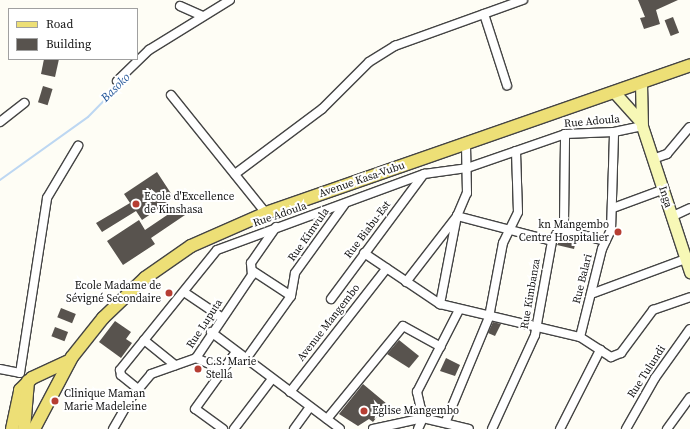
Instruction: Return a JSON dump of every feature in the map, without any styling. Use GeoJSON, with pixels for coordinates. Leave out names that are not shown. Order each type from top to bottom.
{"type":"FeatureCollection","features":[{"type":"Feature","properties":{"kind":"main road","name":"Avenue Kasa-Vubu"},"geometry":{"type":"LineString","coordinates":[[34,429],[72,357],[113,307],[156,269],[191,246],[266,213],[690,65]]}},
{"type":"Feature","properties":{"kind":"main road","name":"Avenue Kasa-Vubu"},"geometry":{"type":"LineString","coordinates":[[24,385],[59,368],[72,357]]}},
{"type":"Feature","properties":{"kind":"main road"},"geometry":{"type":"LineString","coordinates":[[24,385],[42,399],[54,389]]}},
{"type":"Feature","properties":{"kind":"main road"},"geometry":{"type":"LineString","coordinates":[[12,429],[24,385]]}},
{"type":"Feature","properties":{"kind":"main road"},"geometry":{"type":"LineString","coordinates":[[24,385],[24,429]]}},
{"type":"Feature","properties":{"kind":"street"},"geometry":{"type":"LineString","coordinates":[[117,81],[149,50],[230,0]]}},
{"type":"Feature","properties":{"kind":"street"},"geometry":{"type":"LineString","coordinates":[[235,174],[322,108],[368,62],[395,46],[523,0]]}},
{"type":"Feature","properties":{"kind":"street"},"geometry":{"type":"LineString","coordinates":[[180,6],[202,16]]}},
{"type":"Feature","properties":{"kind":"street"},"geometry":{"type":"LineString","coordinates":[[484,14],[507,85]]}},
{"type":"Feature","properties":{"kind":"street","name":"Inga"},"geometry":{"type":"LineString","coordinates":[[641,83],[641,124],[688,266]]}},
{"type":"Feature","properties":{"kind":"street","name":"Inga"},"geometry":{"type":"LineString","coordinates":[[614,92],[641,124]]}},
{"type":"Feature","properties":{"kind":"street"},"geometry":{"type":"LineString","coordinates":[[171,95],[266,213]]}},
{"type":"Feature","properties":{"kind":"street"},"geometry":{"type":"LineString","coordinates":[[0,122],[24,103]]}},
{"type":"Feature","properties":{"kind":"street","name":"Rue Adoula"},"geometry":{"type":"LineString","coordinates":[[138,389],[120,373],[144,340],[217,250],[277,226],[344,205],[424,174],[467,168],[565,134],[614,132],[641,124]]}},
{"type":"Feature","properties":{"kind":"street"},"geometry":{"type":"LineString","coordinates":[[653,159],[667,154],[690,127]]}},
{"type":"Feature","properties":{"kind":"street","name":"Rue Balari"},"geometry":{"type":"LineString","coordinates":[[580,337],[605,241],[611,230],[614,208],[614,132]]}},
{"type":"Feature","properties":{"kind":"street","name":"Rue Kimbanza"},"geometry":{"type":"LineString","coordinates":[[492,429],[535,335],[534,324],[552,241],[564,222],[565,134]]}},
{"type":"Feature","properties":{"kind":"street"},"geometry":{"type":"LineString","coordinates":[[440,304],[457,216],[467,193],[466,144]]}},
{"type":"Feature","properties":{"kind":"street"},"geometry":{"type":"LineString","coordinates":[[0,369],[24,385],[46,198],[78,146]]}},
{"type":"Feature","properties":{"kind":"street"},"geometry":{"type":"LineString","coordinates":[[446,421],[488,317],[508,230],[518,212],[516,151]]}},
{"type":"Feature","properties":{"kind":"street","name":"Rue Biabu-Est"},"geometry":{"type":"LineString","coordinates":[[331,299],[424,174]]}},
{"type":"Feature","properties":{"kind":"street"},"geometry":{"type":"LineString","coordinates":[[614,208],[662,190]]}},
{"type":"Feature","properties":{"kind":"street","name":"Rue Kimvula"},"geometry":{"type":"LineString","coordinates":[[246,359],[291,296],[295,273],[344,205]]}},
{"type":"Feature","properties":{"kind":"street"},"geometry":{"type":"LineString","coordinates":[[671,217],[690,208]]}},
{"type":"Feature","properties":{"kind":"street"},"geometry":{"type":"LineString","coordinates":[[457,216],[552,241]]}},
{"type":"Feature","properties":{"kind":"street"},"geometry":{"type":"LineString","coordinates":[[406,282],[457,216]]}},
{"type":"Feature","properties":{"kind":"street","name":"Rue Luputa"},"geometry":{"type":"LineString","coordinates":[[113,429],[138,389],[156,371],[196,358],[211,332],[253,272],[251,263],[277,226]]}},
{"type":"Feature","properties":{"kind":"street"},"geometry":{"type":"LineString","coordinates":[[560,229],[605,241]]}},
{"type":"Feature","properties":{"kind":"street"},"geometry":{"type":"LineString","coordinates":[[364,253],[440,304],[488,317],[534,324],[580,337],[600,350],[617,357],[653,310],[690,297]]}},
{"type":"Feature","properties":{"kind":"street"},"geometry":{"type":"LineString","coordinates":[[591,294],[688,266]]}},
{"type":"Feature","properties":{"kind":"street","name":"Avenue Mangembo"},"geometry":{"type":"LineString","coordinates":[[290,392],[387,268]]}},
{"type":"Feature","properties":{"kind":"street"},"geometry":{"type":"LineString","coordinates":[[253,272],[291,296]]}},
{"type":"Feature","properties":{"kind":"street"},"geometry":{"type":"LineString","coordinates":[[184,292],[221,317]]}},
{"type":"Feature","properties":{"kind":"street"},"geometry":{"type":"LineString","coordinates":[[418,429],[423,418],[417,392],[459,310]]}},
{"type":"Feature","properties":{"kind":"street"},"geometry":{"type":"LineString","coordinates":[[327,419],[403,326],[441,347]]}},
{"type":"Feature","properties":{"kind":"street","name":"Rue Tulundi"},"geometry":{"type":"LineString","coordinates":[[626,429],[648,388],[690,329]]}},
{"type":"Feature","properties":{"kind":"street"},"geometry":{"type":"LineString","coordinates":[[211,332],[340,429]]}},
{"type":"Feature","properties":{"kind":"street"},"geometry":{"type":"LineString","coordinates":[[144,340],[175,365]]}},
{"type":"Feature","properties":{"kind":"street"},"geometry":{"type":"LineString","coordinates":[[560,429],[600,350]]}},
{"type":"Feature","properties":{"kind":"street"},"geometry":{"type":"LineString","coordinates":[[223,429],[197,410],[197,406],[236,352]]}},
{"type":"Feature","properties":{"kind":"street"},"geometry":{"type":"LineString","coordinates":[[196,358],[223,370]]}},
{"type":"Feature","properties":{"kind":"street"},"geometry":{"type":"LineString","coordinates":[[234,429],[272,379]]}},
{"type":"Feature","properties":{"kind":"street"},"geometry":{"type":"LineString","coordinates":[[667,429],[690,397]]}},
{"type":"Feature","properties":{"kind":"street"},"geometry":{"type":"LineString","coordinates":[[294,429],[310,407]]}},
{"type":"Feature","properties":{"kind":"street"},"geometry":{"type":"LineString","coordinates":[[373,429],[423,418],[446,421],[465,428]]}},
{"type":"Feature","properties":{"kind":"building"},"geometry":{"type":"Polygon","coordinates":[[[638,0],[678,0],[656,10],[660,24],[644,29],[640,18],[645,17],[638,0]]]}},
{"type":"Feature","properties":{"kind":"building"},"geometry":{"type":"Polygon","coordinates":[[[673,17],[679,33],[671,36],[665,20],[673,17]]]}},
{"type":"Feature","properties":{"kind":"building"},"geometry":{"type":"Polygon","coordinates":[[[44,60],[59,60],[55,77],[41,74],[44,60]]]}},
{"type":"Feature","properties":{"kind":"building"},"geometry":{"type":"Polygon","coordinates":[[[43,86],[53,89],[48,105],[38,102],[43,86]]]}},
{"type":"Feature","properties":{"kind":"building"},"geometry":{"type":"Polygon","coordinates":[[[157,172],[174,198],[142,220],[136,211],[102,232],[96,223],[130,203],[124,194],[157,172]]]}},
{"type":"Feature","properties":{"kind":"building"},"geometry":{"type":"Polygon","coordinates":[[[179,207],[185,215],[151,238],[155,244],[123,265],[107,241],[139,220],[145,230],[179,207]]]}},
{"type":"Feature","properties":{"kind":"building"},"geometry":{"type":"Polygon","coordinates":[[[563,235],[576,240],[574,249],[557,245],[563,235]]]}},
{"type":"Feature","properties":{"kind":"building"},"geometry":{"type":"Polygon","coordinates":[[[61,308],[76,314],[72,323],[57,317],[61,308]]]}},
{"type":"Feature","properties":{"kind":"building"},"geometry":{"type":"Polygon","coordinates":[[[115,321],[131,332],[126,339],[132,343],[121,358],[99,342],[115,321]]]}},
{"type":"Feature","properties":{"kind":"building"},"geometry":{"type":"Polygon","coordinates":[[[493,322],[501,324],[495,336],[488,333],[493,322]]]}},
{"type":"Feature","properties":{"kind":"building"},"geometry":{"type":"Polygon","coordinates":[[[55,327],[68,332],[64,341],[51,336],[55,327]]]}},
{"type":"Feature","properties":{"kind":"building"},"geometry":{"type":"Polygon","coordinates":[[[399,340],[419,356],[409,368],[387,354],[399,340]]]}},
{"type":"Feature","properties":{"kind":"building"},"geometry":{"type":"Polygon","coordinates":[[[446,358],[460,365],[455,376],[440,371],[446,358]]]}},
{"type":"Feature","properties":{"kind":"building"},"geometry":{"type":"Polygon","coordinates":[[[363,384],[387,404],[373,422],[369,419],[358,426],[339,414],[363,384]]]}},
{"type":"Feature","properties":{"kind":"waterway","name":"Basoko"},"geometry":{"type":"LineString","coordinates":[[0,180],[88,117],[126,78]]}},
{"type":"Feature","properties":{"kind":"place","name":"Ecole d'Excellence de Kinshasa"},"geometry":{"type":"Point","coordinates":[136,204]}},
{"type":"Feature","properties":{"kind":"place","name":"kn Mangembo Centre Hospitalier"},"geometry":{"type":"Point","coordinates":[618,232]}},
{"type":"Feature","properties":{"kind":"place","name":"Ecole Madame de Sévigné Secondaire"},"geometry":{"type":"Point","coordinates":[169,293]}},
{"type":"Feature","properties":{"kind":"place","name":"C.S. Marie Stella"},"geometry":{"type":"Point","coordinates":[198,369]}},
{"type":"Feature","properties":{"kind":"place","name":"Clinique Maman Marie Madeleine"},"geometry":{"type":"Point","coordinates":[55,401]}},
{"type":"Feature","properties":{"kind":"place","name":"Eglise Mangembo"},"geometry":{"type":"Point","coordinates":[364,411]}}]}
